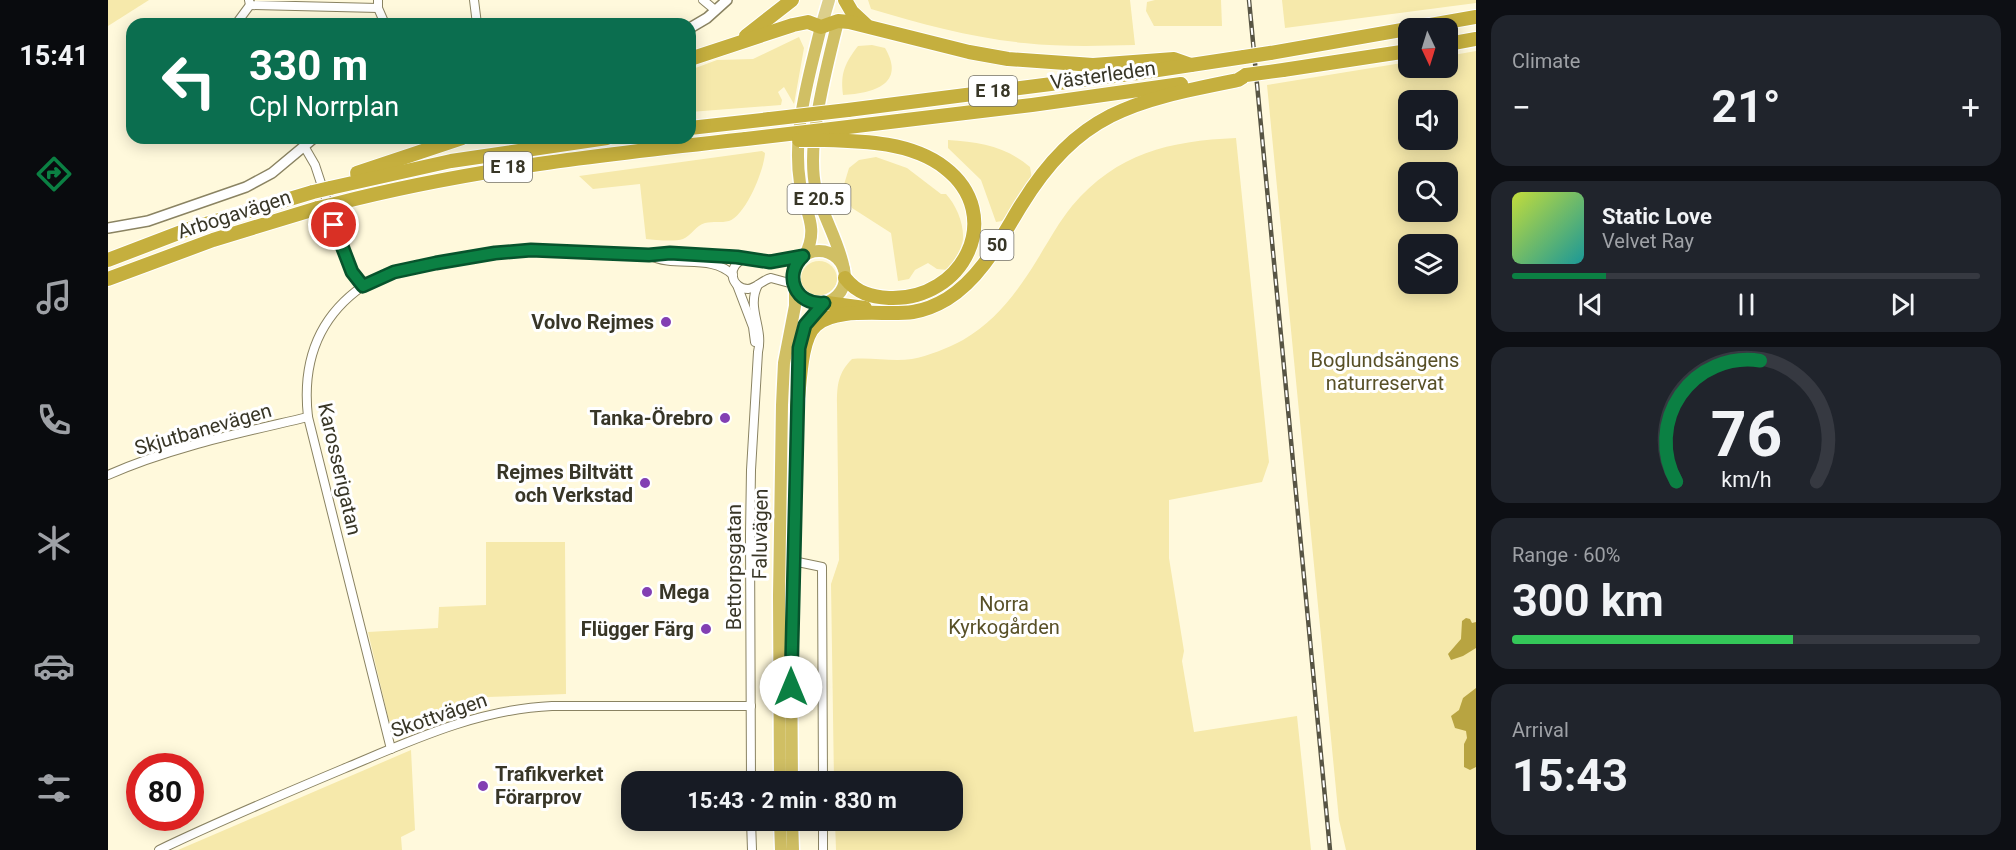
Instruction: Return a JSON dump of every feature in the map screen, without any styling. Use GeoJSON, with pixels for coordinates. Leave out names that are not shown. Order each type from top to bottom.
{"type":"FeatureCollection","features":[{"type":"Feature","properties":{"kind":"highway"},"geometry":{"type":"LineString","coordinates":[[742,43],[748,33],[760,27],[792,0]]}},
{"type":"Feature","properties":{"kind":"highway"},"geometry":{"type":"LineString","coordinates":[[845,0],[852,12],[868,27]]}},
{"type":"Feature","properties":{"kind":"highway","name":"Västerleden"},"geometry":{"type":"LineString","coordinates":[[809,114],[1138,67],[1191,65],[1476,17]]}},
{"type":"Feature","properties":{"kind":"highway"},"geometry":{"type":"LineString","coordinates":[[696,57],[793,25],[807,22],[821,27],[838,21]]}},
{"type":"Feature","properties":{"kind":"highway","name":"E 20.5"},"geometry":{"type":"LineString","coordinates":[[838,21],[830,55],[809,114],[814,183],[845,274]]}},
{"type":"Feature","properties":{"kind":"highway","name":"Västerleden"},"geometry":{"type":"LineString","coordinates":[[838,21],[994,57],[1035,62],[1138,67]]}},
{"type":"Feature","properties":{"kind":"highway"},"geometry":{"type":"LineString","coordinates":[[821,27],[824,50],[830,55]]}},
{"type":"Feature","properties":{"kind":"highway","name":"E 20.5"},"geometry":{"type":"LineString","coordinates":[[794,286],[794,269],[812,240],[813,231],[803,200],[799,171],[821,27]]}},
{"type":"Feature","properties":{"kind":"highway"},"geometry":{"type":"LineString","coordinates":[[1458,42],[1476,39]]}},
{"type":"Feature","properties":{"kind":"highway","name":"Västerleden"},"geometry":{"type":"LineString","coordinates":[[802,132],[823,135],[1032,105],[1142,95],[1238,80],[1246,75],[1398,53]]}},
{"type":"Feature","properties":{"kind":"highway","name":"50"},"geometry":{"type":"LineString","coordinates":[[797,407],[804,354],[813,326],[835,316],[923,310],[940,303],[956,292],[986,261],[1037,182],[1059,154],[1096,123],[1142,95]]}},
{"type":"Feature","properties":{"kind":"highway","name":"E 18"},"geometry":{"type":"LineString","coordinates":[[696,127],[809,114]]}},
{"type":"Feature","properties":{"kind":"highway","name":"Arbogavägen"},"geometry":{"type":"LineString","coordinates":[[108,279],[213,240],[318,208],[412,185],[508,168],[639,150],[802,132]]}},
{"type":"Feature","properties":{"kind":"highway","name":"E 18"},"geometry":{"type":"LineString","coordinates":[[746,139],[823,135],[880,144],[925,156],[944,167],[959,182],[970,202],[973,233],[963,263],[951,277],[931,291],[916,296],[878,297],[858,291],[845,274],[839,261],[830,253],[817,251],[804,255]]}},
{"type":"Feature","properties":{"kind":"highway","name":"E 18"},"geometry":{"type":"LineString","coordinates":[[330,188],[336,180],[444,144]]}},
{"type":"Feature","properties":{"kind":"highway","name":"Arbogavägen"},"geometry":{"type":"LineString","coordinates":[[108,260],[199,226],[313,192],[451,161],[566,144]]}},
{"type":"Feature","properties":{"kind":"highway"},"geometry":{"type":"LineString","coordinates":[[825,303],[835,298],[841,291],[845,274]]}},
{"type":"Feature","properties":{"kind":"highway","name":"50"},"geometry":{"type":"LineString","coordinates":[[794,286],[800,296],[808,302],[846,304],[888,313]]}},
{"type":"Feature","properties":{"kind":"highway","name":"Faluvägen"},"geometry":{"type":"LineString","coordinates":[[781,771],[785,722],[782,378],[795,306],[794,286]]}},
{"type":"Feature","properties":{"kind":"highway","name":"Faluvägen"},"geometry":{"type":"LineString","coordinates":[[785,707],[793,561],[800,339],[808,319],[825,303]]}},
{"type":"Feature","properties":{"kind":"highway","name":"Faluvägen"},"geometry":{"type":"LineString","coordinates":[[785,722],[791,771]]}},
{"type":"Feature","properties":{"kind":"highway"},"geometry":{"type":"LineString","coordinates":[[780,831],[781,850]]}},
{"type":"Feature","properties":{"kind":"highway"},"geometry":{"type":"LineString","coordinates":[[792,831],[793,850]]}},
{"type":"Feature","properties":{"kind":"main road","name":"E 20.5"},"geometry":{"type":"LineString","coordinates":[[821,27],[829,0]]}},
{"type":"Feature","properties":{"kind":"main road","name":"E 20.5"},"geometry":{"type":"LineString","coordinates":[[838,21],[845,0]]}},
{"type":"Feature","properties":{"kind":"street"},"geometry":{"type":"LineString","coordinates":[[474,0],[476,18]]}},
{"type":"Feature","properties":{"kind":"street"},"geometry":{"type":"LineString","coordinates":[[703,0],[716,10]]}},
{"type":"Feature","properties":{"kind":"street"},"geometry":{"type":"LineString","coordinates":[[696,24],[727,0]]}},
{"type":"Feature","properties":{"kind":"street"},"geometry":{"type":"LineString","coordinates":[[241,18],[248,10],[250,3],[378,4]]}},
{"type":"Feature","properties":{"kind":"street"},"geometry":{"type":"LineString","coordinates":[[108,228],[148,221],[241,190],[272,174],[306,144]]}},
{"type":"Feature","properties":{"kind":"street"},"geometry":{"type":"LineString","coordinates":[[304,146],[315,165],[347,262],[363,286]]}},
{"type":"Feature","properties":{"kind":"street","name":"Karosserigatan"},"geometry":{"type":"LineString","coordinates":[[391,749],[308,417],[306,396],[308,366],[316,341],[329,320],[345,301],[363,286],[394,272],[495,253],[557,249],[649,255],[670,253],[776,262],[804,255]]}},
{"type":"Feature","properties":{"kind":"street","name":"Karosserigatan"},"geometry":{"type":"LineString","coordinates":[[649,255],[655,258],[718,265],[733,275]]}},
{"type":"Feature","properties":{"kind":"street"},"geometry":{"type":"LineString","coordinates":[[747,259],[736,263],[733,268],[737,285],[747,289],[771,278],[794,286]]}},
{"type":"Feature","properties":{"kind":"street","name":"Bettorpsgatan"},"geometry":{"type":"LineString","coordinates":[[737,285],[753,327],[758,352]]}},
{"type":"Feature","properties":{"kind":"street","name":"Bettorpsgatan"},"geometry":{"type":"LineString","coordinates":[[751,771],[751,492],[760,337],[753,300],[758,285]]}},
{"type":"Feature","properties":{"kind":"street","name":"Skjutbanevägen"},"geometry":{"type":"LineString","coordinates":[[108,475],[153,457],[308,417]]}},
{"type":"Feature","properties":{"kind":"street"},"geometry":{"type":"LineString","coordinates":[[793,561],[822,567],[823,771]]}},
{"type":"Feature","properties":{"kind":"street","name":"Skottvägen"},"geometry":{"type":"LineString","coordinates":[[159,850],[222,820],[391,749],[482,716],[528,707],[751,706]]}},
{"type":"Feature","properties":{"kind":"street"},"geometry":{"type":"LineString","coordinates":[[752,831],[752,850]]}},
{"type":"Feature","properties":{"kind":"street"},"geometry":{"type":"LineString","coordinates":[[823,831],[823,850]]}},
{"type":"Feature","properties":{"kind":"green space"},"geometry":{"type":"Polygon","coordinates":[[[108,0],[149,0],[108,26],[108,0]]]}},
{"type":"Feature","properties":{"kind":"green space"},"geometry":{"type":"Polygon","coordinates":[[[868,0],[1130,0],[1135,45],[1052,45],[986,38],[871,9],[868,0]]]}},
{"type":"Feature","properties":{"kind":"green space"},"geometry":{"type":"Polygon","coordinates":[[[1221,0],[1222,26],[1154,26],[1146,11],[1147,2],[1221,0]]]}},
{"type":"Feature","properties":{"kind":"green space"},"geometry":{"type":"Polygon","coordinates":[[[1282,0],[1476,0],[1476,3],[1285,28],[1282,0]]]}},
{"type":"Feature","properties":{"kind":"green space"},"geometry":{"type":"Polygon","coordinates":[[[799,37],[804,48],[794,104],[784,87],[778,92],[782,100],[781,105],[696,112],[696,68],[717,60],[753,59],[799,37]]]}},
{"type":"Feature","properties":{"kind":"green space"},"geometry":{"type":"Polygon","coordinates":[[[872,45],[885,48],[892,70],[889,78],[875,89],[843,95],[843,74],[850,58],[858,46],[872,45]]]}},
{"type":"Feature","properties":{"kind":"green space","name":"Boglundsängens naturreservat"},"geometry":{"type":"Polygon","coordinates":[[[1476,51],[1476,850],[1346,850],[1339,820],[1267,85],[1398,64],[1398,78],[1458,78],[1458,54],[1476,51]]]}},
{"type":"Feature","properties":{"kind":"green space","name":"Norra Kyrkogården"},"geometry":{"type":"Polygon","coordinates":[[[1236,138],[1269,462],[1262,482],[1169,500],[1169,558],[1184,651],[1182,661],[1194,732],[1297,716],[1311,850],[836,850],[835,831],[963,831],[963,771],[834,771],[831,584],[839,560],[837,397],[839,380],[844,369],[852,359],[912,359],[963,340],[996,315],[1022,283],[1072,206],[1107,173],[1146,153],[1188,142],[1236,138]]]}},
{"type":"Feature","properties":{"kind":"green space"},"geometry":{"type":"Polygon","coordinates":[[[948,140],[992,146],[1011,154],[1030,167],[1032,179],[1002,221],[996,222],[981,180],[948,148],[948,140]]]}},
{"type":"Feature","properties":{"kind":"green space"},"geometry":{"type":"Polygon","coordinates":[[[762,151],[765,153],[764,161],[758,180],[742,210],[729,221],[702,224],[686,238],[679,240],[646,239],[640,184],[593,189],[579,176],[762,151]]]}},
{"type":"Feature","properties":{"kind":"green space"},"geometry":{"type":"Polygon","coordinates":[[[876,157],[907,168],[941,194],[946,194],[953,203],[961,221],[963,239],[948,270],[937,269],[928,263],[915,270],[909,279],[898,281],[891,233],[852,208],[843,188],[849,168],[859,160],[876,157]]]}},
{"type":"Feature","properties":{"kind":"green space"},"geometry":{"type":"Polygon","coordinates":[[[819,261],[831,267],[837,279],[831,291],[819,297],[807,291],[801,279],[807,267],[819,261]]]}},
{"type":"Feature","properties":{"kind":"green space"},"geometry":{"type":"Polygon","coordinates":[[[486,542],[565,542],[566,694],[487,697],[403,726],[389,721],[368,632],[438,628],[439,607],[486,605],[486,542]]]}},
{"type":"Feature","properties":{"kind":"green space"},"geometry":{"type":"Polygon","coordinates":[[[411,750],[415,830],[401,837],[402,850],[178,850],[411,750]]]}},
{"type":"Feature","properties":{"kind":"shaded area"},"geometry":{"type":"Polygon","coordinates":[[[1466,618],[1472,623],[1476,622],[1476,648],[1451,660],[1448,654],[1461,639],[1462,621],[1466,618]]]}},
{"type":"Feature","properties":{"kind":"shaded area"},"geometry":{"type":"Polygon","coordinates":[[[1476,688],[1476,767],[1470,770],[1464,767],[1466,731],[1455,728],[1451,716],[1459,710],[1463,698],[1476,688]]]}},
{"type":"Feature","properties":{"kind":"railway"},"geometry":{"type":"LineString","coordinates":[[1249,0],[1330,850]]}},
{"type":"Feature","properties":{"kind":"place","name":"Volvo Rejmes"},"geometry":{"type":"Point","coordinates":[666,322]}},
{"type":"Feature","properties":{"kind":"place","name":"Tanka-Örebro"},"geometry":{"type":"Point","coordinates":[725,418]}},
{"type":"Feature","properties":{"kind":"place","name":"Rejmes Biltvätt och Verkstad"},"geometry":{"type":"Point","coordinates":[645,483]}},
{"type":"Feature","properties":{"kind":"place","name":"Mega"},"geometry":{"type":"Point","coordinates":[647,592]}},
{"type":"Feature","properties":{"kind":"place","name":"Flügger Färg"},"geometry":{"type":"Point","coordinates":[706,629]}},
{"type":"Feature","properties":{"kind":"place","name":"Trafikverket Förarprov"},"geometry":{"type":"Point","coordinates":[483,786]}},
{"type":"Feature","properties":{"kind":"route"},"geometry":{"type":"LineString","coordinates":[[334,225],[352,272],[363,286],[394,272],[436,263],[495,253],[531,250],[557,249],[649,255],[670,253],[737,257],[770,262],[803,256],[794,269],[793,284],[800,296],[808,302],[824,303],[808,319],[799,348],[791,687]]}}]}
